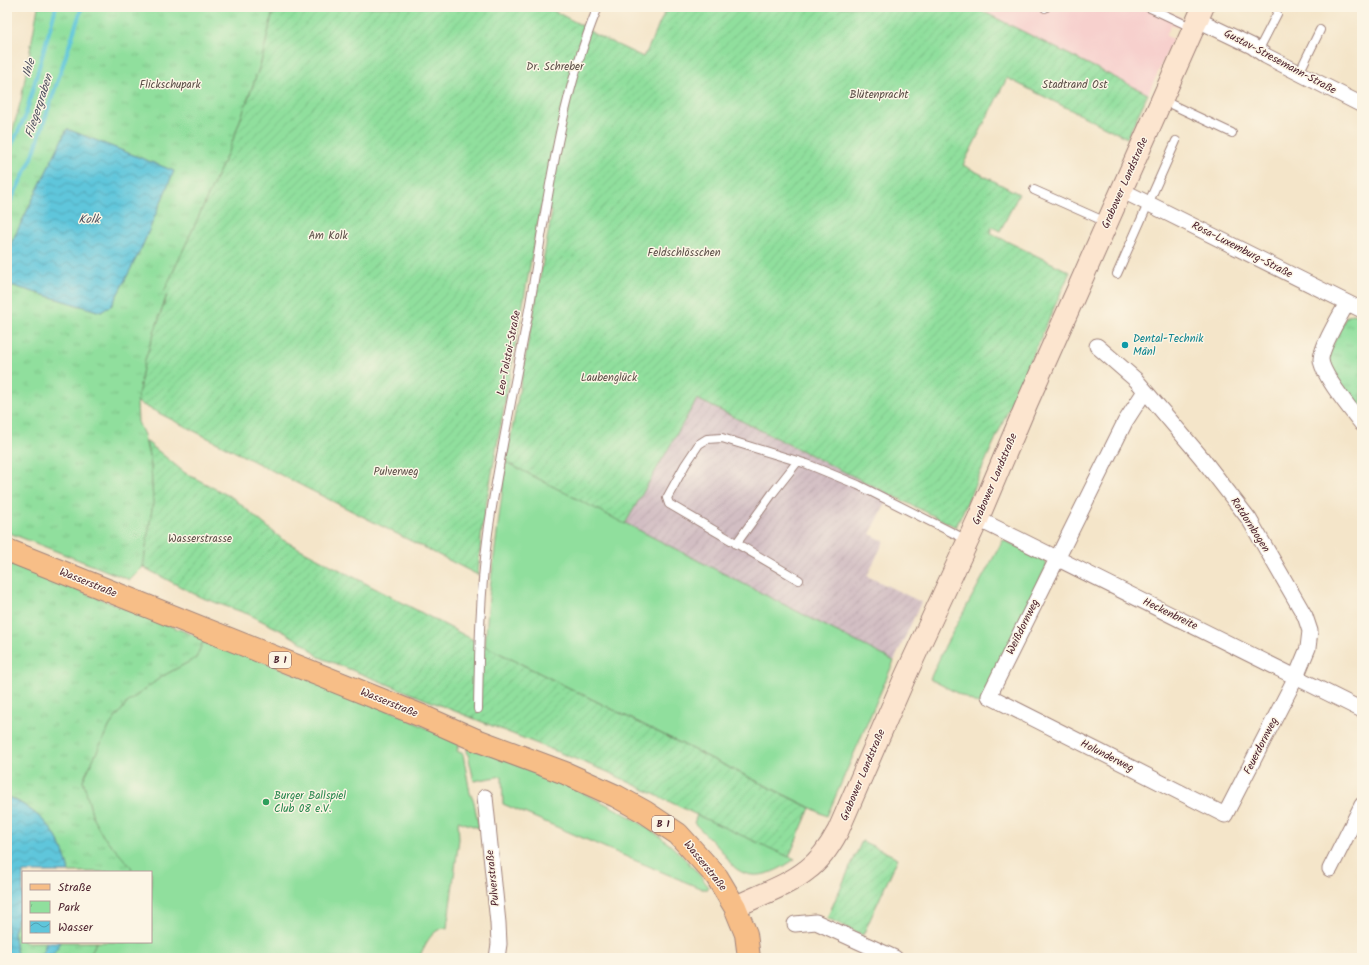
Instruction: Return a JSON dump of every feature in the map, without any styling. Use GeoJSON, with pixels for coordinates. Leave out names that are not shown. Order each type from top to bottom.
{"type":"FeatureCollection","features":[{"type":"Feature","properties":{"kind":"main road","name":"Grabower Landstraße"},"geometry":{"type":"LineString","coordinates":[[735,907],[799,876],[816,863],[832,843],[853,800],[869,759],[931,619],[978,519],[1027,403],[1198,18]]}},
{"type":"Feature","properties":{"kind":"main road","name":"Wasserstraße"},"geometry":{"type":"LineString","coordinates":[[7,550],[422,716],[476,740],[565,773],[616,796],[645,812],[678,834],[717,878],[735,907]]}},
{"type":"Feature","properties":{"kind":"main road","name":"B 1"},"geometry":{"type":"LineString","coordinates":[[735,907],[746,934],[749,958]]}},
{"type":"Feature","properties":{"kind":"street","name":"Gustav-Stresemann-Straße"},"geometry":{"type":"LineString","coordinates":[[1198,18],[1266,56],[1362,105]]}},
{"type":"Feature","properties":{"kind":"street","name":"Rosa-Luxemburg-Straße"},"geometry":{"type":"LineString","coordinates":[[1121,190],[1362,310]]}},
{"type":"Feature","properties":{"kind":"street"},"geometry":{"type":"LineString","coordinates":[[1347,303],[1322,353],[1322,364],[1326,375],[1362,424]]}},
{"type":"Feature","properties":{"kind":"street","name":"Rotdornbogen"},"geometry":{"type":"LineString","coordinates":[[1097,346],[1136,380],[1202,457],[1249,519],[1305,616],[1310,631],[1308,648],[1296,677]]}},
{"type":"Feature","properties":{"kind":"street"},"geometry":{"type":"LineString","coordinates":[[1057,558],[1125,422],[1145,391]]}},
{"type":"Feature","properties":{"kind":"street","name":"Heckenbreite"},"geometry":{"type":"LineString","coordinates":[[978,519],[1362,710]]}},
{"type":"Feature","properties":{"kind":"street","name":"Weißdornweg"},"geometry":{"type":"LineString","coordinates":[[989,696],[1057,558]]}},
{"type":"Feature","properties":{"kind":"street","name":"Feuerdornweg"},"geometry":{"type":"LineString","coordinates":[[1225,815],[1296,677]]}},
{"type":"Feature","properties":{"kind":"street","name":"Holunderweg"},"geometry":{"type":"LineString","coordinates":[[989,696],[1225,815]]}},
{"type":"Feature","properties":{"kind":"street","name":"Pulverstraße"},"geometry":{"type":"LineString","coordinates":[[485,798],[498,923],[499,944],[497,958]]}},
{"type":"Feature","properties":{"kind":"street"},"geometry":{"type":"LineString","coordinates":[[1330,869],[1362,805]]}},
{"type":"Feature","properties":{"kind":"street"},"geometry":{"type":"LineString","coordinates":[[796,924],[816,922],[895,958]]}},
{"type":"Feature","properties":{"kind":"lane","name":"Leo-Tolstoi-Straße"},"geometry":{"type":"LineString","coordinates":[[478,709],[483,577],[488,533],[500,462],[528,316],[558,145],[574,77],[588,32],[598,7]]}},
{"type":"Feature","properties":{"kind":"lane"},"geometry":{"type":"LineString","coordinates":[[1148,7],[1198,18]]}},
{"type":"Feature","properties":{"kind":"lane"},"geometry":{"type":"LineString","coordinates":[[1258,51],[1277,14]]}},
{"type":"Feature","properties":{"kind":"lane"},"geometry":{"type":"LineString","coordinates":[[1299,73],[1320,30]]}},
{"type":"Feature","properties":{"kind":"lane"},"geometry":{"type":"LineString","coordinates":[[1162,100],[1232,133]]}},
{"type":"Feature","properties":{"kind":"lane"},"geometry":{"type":"LineString","coordinates":[[1117,274],[1176,141]]}},
{"type":"Feature","properties":{"kind":"lane"},"geometry":{"type":"LineString","coordinates":[[1034,190],[1107,223]]}},
{"type":"Feature","properties":{"kind":"lane"},"geometry":{"type":"LineString","coordinates":[[799,580],[669,504],[667,498],[685,465],[699,444],[707,439],[722,438],[798,461],[858,484],[968,540]]}},
{"type":"Feature","properties":{"kind":"lane"},"geometry":{"type":"LineString","coordinates":[[736,544],[798,461]]}},
{"type":"Feature","properties":{"kind":"shaded area"},"geometry":{"type":"Polygon","coordinates":[[[974,7],[1160,7],[1182,18],[1178,27],[1171,25],[1166,36],[1173,39],[1148,94],[974,7]]]}},
{"type":"Feature","properties":{"kind":"shaded area"},"geometry":{"type":"Polygon","coordinates":[[[696,399],[890,495],[870,534],[884,541],[867,576],[921,602],[894,661],[625,524],[696,399]]]}},
{"type":"Feature","properties":{"kind":"green space","name":"Flickschupark"},"geometry":{"type":"Polygon","coordinates":[[[38,7],[274,7],[261,63],[230,148],[164,292],[167,294],[144,363],[137,402],[138,422],[144,435],[151,465],[153,503],[143,567],[130,580],[7,532],[7,284],[101,312],[112,305],[142,247],[174,171],[67,129],[7,252],[7,143],[12,133],[21,100],[38,7]]]}},
{"type":"Feature","properties":{"kind":"green space"},"geometry":{"type":"Polygon","coordinates":[[[274,7],[546,7],[583,26],[594,34],[643,57],[667,7],[974,7],[1148,94],[1127,138],[1007,78],[963,165],[1019,194],[1000,231],[992,227],[990,233],[1070,272],[956,527],[697,399],[625,524],[506,462],[552,212],[541,206],[482,527],[478,575],[137,402],[144,363],[167,295],[164,292],[230,148],[261,63],[274,7]]]}},
{"type":"Feature","properties":{"kind":"green space"},"geometry":{"type":"Polygon","coordinates":[[[1353,314],[1362,316],[1362,415],[1332,372],[1327,357],[1346,317],[1353,314]]]}},
{"type":"Feature","properties":{"kind":"green space","name":"Wasserstrasse"},"geometry":{"type":"Polygon","coordinates":[[[146,441],[185,473],[233,498],[283,540],[485,646],[810,808],[789,857],[608,772],[319,657],[307,646],[286,633],[248,614],[200,597],[143,567],[153,503],[151,465],[146,441]]]}},
{"type":"Feature","properties":{"kind":"green space"},"geometry":{"type":"Polygon","coordinates":[[[506,462],[894,661],[827,816],[485,646],[489,596],[506,462]]]}},
{"type":"Feature","properties":{"kind":"green space"},"geometry":{"type":"Polygon","coordinates":[[[1003,540],[1044,558],[1047,565],[980,705],[930,679],[945,646],[1003,540]]]}},
{"type":"Feature","properties":{"kind":"green space"},"geometry":{"type":"Polygon","coordinates":[[[7,561],[204,639],[196,658],[161,677],[127,703],[110,725],[83,780],[93,818],[103,836],[132,868],[130,871],[69,871],[61,846],[49,827],[32,811],[13,798],[7,796],[7,561]]]}},
{"type":"Feature","properties":{"kind":"green space","name":"Burger Ballspiel Club 08 e.V."},"geometry":{"type":"Polygon","coordinates":[[[204,639],[394,712],[459,744],[457,751],[463,754],[470,793],[474,802],[479,828],[458,821],[459,839],[447,928],[437,931],[429,938],[419,958],[89,958],[96,943],[152,943],[152,871],[130,871],[131,868],[103,836],[93,818],[83,780],[110,725],[127,703],[161,677],[196,658],[204,639]]]}},
{"type":"Feature","properties":{"kind":"green space"},"geometry":{"type":"Polygon","coordinates":[[[468,748],[524,766],[591,797],[647,827],[679,853],[709,887],[707,889],[702,889],[503,804],[502,776],[474,781],[467,750],[468,748]]]}},
{"type":"Feature","properties":{"kind":"green space"},"geometry":{"type":"Polygon","coordinates":[[[697,815],[795,859],[772,872],[764,874],[748,874],[740,871],[733,866],[722,851],[694,823],[697,815]]]}},
{"type":"Feature","properties":{"kind":"green space"},"geometry":{"type":"Polygon","coordinates":[[[862,841],[898,858],[863,935],[827,918],[862,841]]]}},
{"type":"Feature","properties":{"kind":"green space"},"geometry":{"type":"Polygon","coordinates":[[[22,914],[22,943],[46,943],[44,950],[38,958],[18,958],[14,934],[16,923],[22,914]]]}},
{"type":"Feature","properties":{"kind":"green space"},"geometry":{"type":"Polygon","coordinates":[[[60,943],[96,943],[89,958],[50,958],[60,943]]]}},
{"type":"Feature","properties":{"kind":"water","name":"Kolk"},"geometry":{"type":"Polygon","coordinates":[[[67,129],[174,171],[142,247],[112,305],[101,312],[7,284],[7,252],[67,129]]]}},
{"type":"Feature","properties":{"kind":"water"},"geometry":{"type":"Polygon","coordinates":[[[7,797],[26,806],[39,816],[49,827],[61,846],[69,871],[22,871],[22,914],[16,923],[14,934],[18,958],[7,958],[7,797]]]}},
{"type":"Feature","properties":{"kind":"water"},"geometry":{"type":"Polygon","coordinates":[[[46,943],[60,943],[50,958],[38,958],[44,950],[46,943]]]}},
{"type":"Feature","properties":{"kind":"waterway","name":"Ihle"},"geometry":{"type":"LineString","coordinates":[[7,155],[25,117],[56,7]]}},
{"type":"Feature","properties":{"kind":"waterway","name":"Fliegergraben"},"geometry":{"type":"LineString","coordinates":[[7,208],[32,158],[82,7]]}},
{"type":"Feature","properties":{"kind":"place","name":"Dental-Technik Mänl"},"geometry":{"type":"Point","coordinates":[1125,345]}},
{"type":"Feature","properties":{"kind":"place","name":"Burger Ballspiel Club 08 e.V."},"geometry":{"type":"Point","coordinates":[266,802]}},
{"type":"Feature","properties":{"kind":"park label","name":"Dr. Schreber"},"geometry":{"type":"Point","coordinates":[555,67]}},
{"type":"Feature","properties":{"kind":"park label","name":"Stadtrand Ost"},"geometry":{"type":"Point","coordinates":[1075,85]}},
{"type":"Feature","properties":{"kind":"park label","name":"Blütenpracht"},"geometry":{"type":"Point","coordinates":[879,95]}},
{"type":"Feature","properties":{"kind":"park label","name":"Am Kolk"},"geometry":{"type":"Point","coordinates":[328,236]}},
{"type":"Feature","properties":{"kind":"park label","name":"Feldschlösschen"},"geometry":{"type":"Point","coordinates":[684,253]}},
{"type":"Feature","properties":{"kind":"park label","name":"Laubenglück"},"geometry":{"type":"Point","coordinates":[609,378]}},
{"type":"Feature","properties":{"kind":"park label","name":"Pulverweg"},"geometry":{"type":"Point","coordinates":[396,472]}}]}
